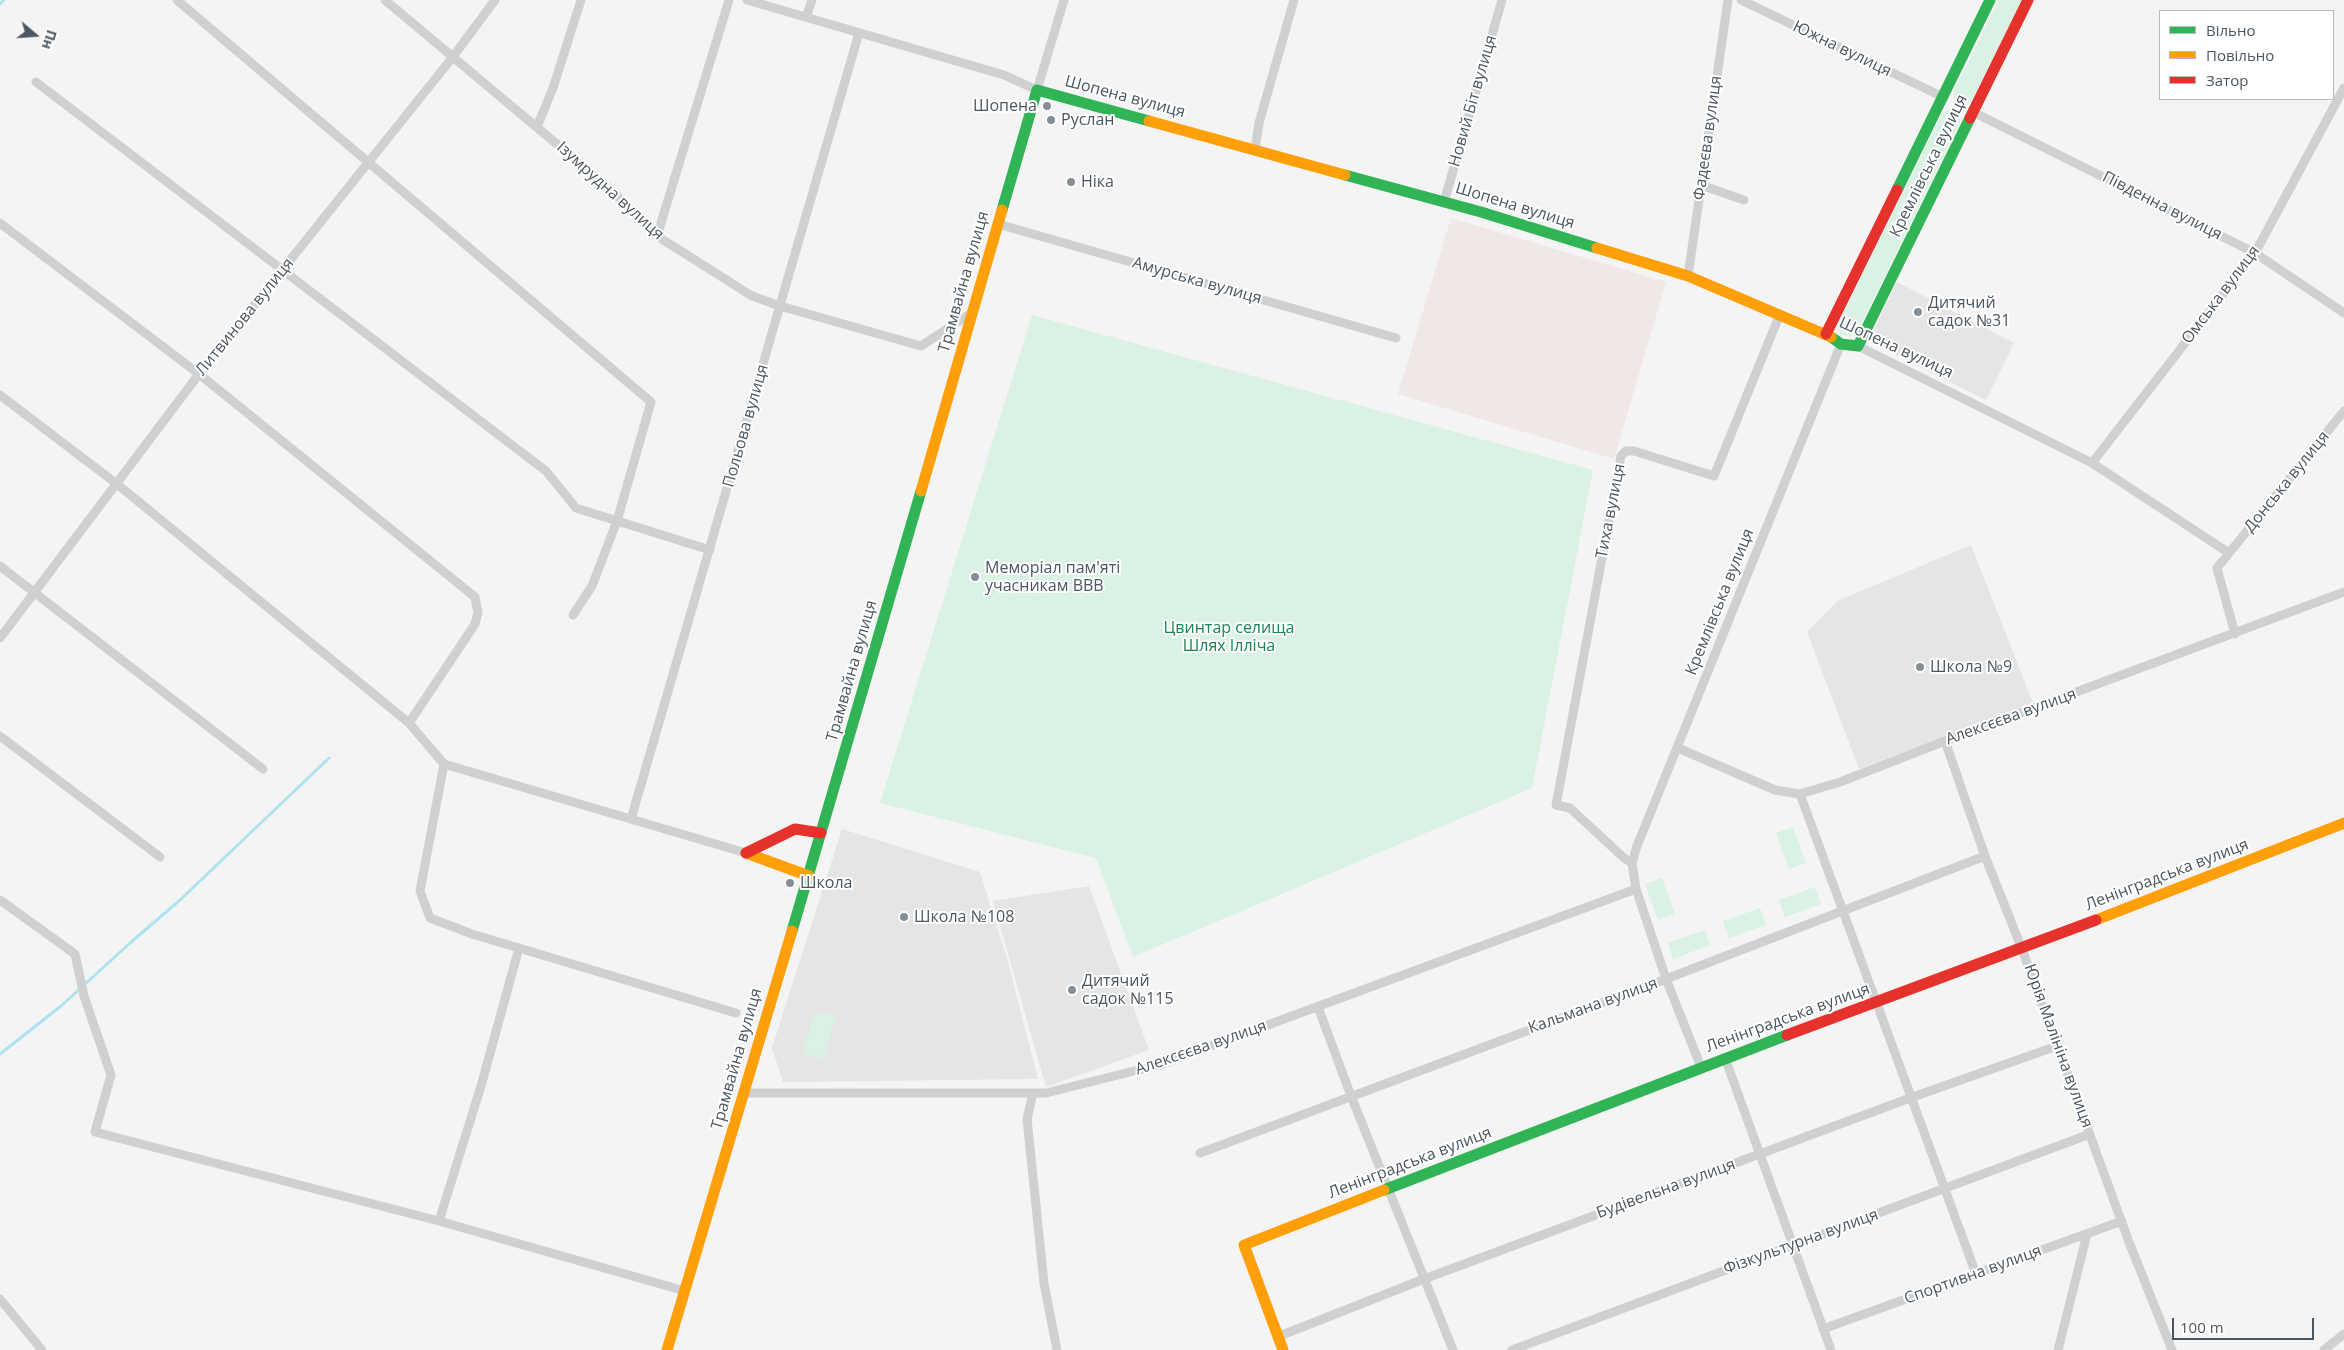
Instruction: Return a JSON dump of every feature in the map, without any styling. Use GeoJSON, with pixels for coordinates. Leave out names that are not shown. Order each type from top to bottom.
{"type":"FeatureCollection","features":[{"type":"Feature","properties":{"kind":"street"},"geometry":{"type":"LineString","coordinates":[[177,0],[651,402],[617,521],[592,586],[573,616]]}},
{"type":"Feature","properties":{"kind":"street","name":"Ізумрудна вулиця"},"geometry":{"type":"LineString","coordinates":[[385,0],[608,187],[657,236],[752,296],[780,306],[921,346],[973,312]]}},
{"type":"Feature","properties":{"kind":"street","name":"Литвинова вулиця"},"geometry":{"type":"LineString","coordinates":[[0,638],[199,374],[452,58],[495,0]]}},
{"type":"Feature","properties":{"kind":"street"},"geometry":{"type":"LineString","coordinates":[[537,127],[553,88],[581,0]]}},
{"type":"Feature","properties":{"kind":"street"},"geometry":{"type":"LineString","coordinates":[[657,236],[729,0]]}},
{"type":"Feature","properties":{"kind":"street","name":"Шопена вулиця"},"geometry":{"type":"LineString","coordinates":[[747,0],[1004,75],[1037,90],[1444,202],[1688,276],[1826,334],[1841,344],[1858,346],[2092,463],[2229,553]]}},
{"type":"Feature","properties":{"kind":"street"},"geometry":{"type":"LineString","coordinates":[[806,17],[812,0]]}},
{"type":"Feature","properties":{"kind":"street","name":"Трамвайна вулиця"},"geometry":{"type":"LineString","coordinates":[[667,1350],[809,876],[1064,0]]}},
{"type":"Feature","properties":{"kind":"street"},"geometry":{"type":"LineString","coordinates":[[1255,150],[1259,123],[1294,0]]}},
{"type":"Feature","properties":{"kind":"street","name":"Новий Біт вулиця"},"geometry":{"type":"LineString","coordinates":[[1444,202],[1502,0]]}},
{"type":"Feature","properties":{"kind":"street","name":"Фадеєва вулиця"},"geometry":{"type":"LineString","coordinates":[[1688,276],[1728,0]]}},
{"type":"Feature","properties":{"kind":"street","name":"Южна вулиця"},"geometry":{"type":"LineString","coordinates":[[1742,0],[1943,97]]}},
{"type":"Feature","properties":{"kind":"street","name":"Кремлівська вулиця"},"geometry":{"type":"LineString","coordinates":[[1826,334],[1990,0]]}},
{"type":"Feature","properties":{"kind":"street","name":"Кремлівська вулиця"},"geometry":{"type":"LineString","coordinates":[[1858,346],[2028,0]]}},
{"type":"Feature","properties":{"kind":"street","name":"Польова вулиця"},"geometry":{"type":"LineString","coordinates":[[631,819],[858,32]]}},
{"type":"Feature","properties":{"kind":"street"},"geometry":{"type":"LineString","coordinates":[[36,82],[546,471],[576,508],[710,550]]}},
{"type":"Feature","properties":{"kind":"street","name":"Омська вулиця"},"geometry":{"type":"LineString","coordinates":[[2092,463],[2255,253],[2344,88]]}},
{"type":"Feature","properties":{"kind":"street","name":"Південна вулиця"},"geometry":{"type":"LineString","coordinates":[[1973,112],[2255,253],[2344,313]]}},
{"type":"Feature","properties":{"kind":"street"},"geometry":{"type":"LineString","coordinates":[[1701,185],[1744,200]]}},
{"type":"Feature","properties":{"kind":"street"},"geometry":{"type":"LineString","coordinates":[[0,224],[199,374],[475,597],[478,613],[475,624],[409,723]]}},
{"type":"Feature","properties":{"kind":"street","name":"Амурська вулиця"},"geometry":{"type":"LineString","coordinates":[[998,224],[1396,338]]}},
{"type":"Feature","properties":{"kind":"street","name":"Тиха вулиця"},"geometry":{"type":"LineString","coordinates":[[1632,867],[1570,808],[1556,805],[1621,456],[1626,451],[1634,451],[1714,476],[1780,314]]}},
{"type":"Feature","properties":{"kind":"street","name":"Кремлівська вулиця"},"geometry":{"type":"LineString","coordinates":[[1632,867],[1637,846],[1841,344]]}},
{"type":"Feature","properties":{"kind":"street"},"geometry":{"type":"LineString","coordinates":[[0,395],[116,484],[409,723],[444,764],[746,853],[809,876]]}},
{"type":"Feature","properties":{"kind":"street","name":"Донська вулиця"},"geometry":{"type":"LineString","coordinates":[[2235,634],[2217,568],[2344,410]]}},
{"type":"Feature","properties":{"kind":"street"},"geometry":{"type":"LineString","coordinates":[[0,566],[263,769]]}},
{"type":"Feature","properties":{"kind":"street","name":"Алексєєва вулиця"},"geometry":{"type":"LineString","coordinates":[[1678,748],[1775,790],[1800,794],[1840,782],[2344,592]]}},
{"type":"Feature","properties":{"kind":"street"},"geometry":{"type":"LineString","coordinates":[[0,736],[160,857]]}},
{"type":"Feature","properties":{"kind":"street","name":"Юрія Малініна вулиця"},"geometry":{"type":"LineString","coordinates":[[1945,741],[1985,856],[2022,949],[2122,1221],[2172,1350]]}},
{"type":"Feature","properties":{"kind":"street"},"geometry":{"type":"LineString","coordinates":[[444,764],[420,892],[430,918],[472,934],[736,1013]]}},
{"type":"Feature","properties":{"kind":"street"},"geometry":{"type":"LineString","coordinates":[[1800,794],[1841,911],[1976,1274]]}},
{"type":"Feature","properties":{"kind":"street","name":"Ленінградська вулиця"},"geometry":{"type":"LineString","coordinates":[[1277,1337],[1244,1245],[1724,1058],[2022,949],[2344,824]]}},
{"type":"Feature","properties":{"kind":"street"},"geometry":{"type":"LineString","coordinates":[[746,853],[794,828],[821,833]]}},
{"type":"Feature","properties":{"kind":"street","name":"Кальмана вулиця"},"geometry":{"type":"LineString","coordinates":[[1200,1153],[1666,979],[1985,856]]}},
{"type":"Feature","properties":{"kind":"street"},"geometry":{"type":"LineString","coordinates":[[1632,867],[1636,889],[1666,979],[1701,1067]]}},
{"type":"Feature","properties":{"kind":"street","name":"Алексєєва вулиця"},"geometry":{"type":"LineString","coordinates":[[744,1093],[1046,1094],[1162,1064],[1636,889]]}},
{"type":"Feature","properties":{"kind":"street"},"geometry":{"type":"LineString","coordinates":[[0,900],[75,954],[84,996],[110,1075],[95,1132],[439,1221],[685,1292]]}},
{"type":"Feature","properties":{"kind":"street"},"geometry":{"type":"LineString","coordinates":[[439,1221],[481,1086],[519,948]]}},
{"type":"Feature","properties":{"kind":"street"},"geometry":{"type":"LineString","coordinates":[[1318,1006],[1351,1096],[1453,1350]]}},
{"type":"Feature","properties":{"kind":"street","name":"Будівельна вулиця"},"geometry":{"type":"LineString","coordinates":[[1277,1337],[1424,1279],[1910,1098],[2058,1046]]}},
{"type":"Feature","properties":{"kind":"street"},"geometry":{"type":"LineString","coordinates":[[1724,1058],[1831,1350]]}},
{"type":"Feature","properties":{"kind":"street"},"geometry":{"type":"LineString","coordinates":[[1033,1093],[1028,1119],[1044,1283],[1057,1350]]}},
{"type":"Feature","properties":{"kind":"street","name":"Фiзкультурна вулиця"},"geometry":{"type":"LineString","coordinates":[[1512,1350],[2090,1134]]}},
{"type":"Feature","properties":{"kind":"street","name":"Спортивна вулиця"},"geometry":{"type":"LineString","coordinates":[[1823,1329],[2122,1221]]}},
{"type":"Feature","properties":{"kind":"street"},"geometry":{"type":"LineString","coordinates":[[2058,1350],[2087,1234]]}},
{"type":"Feature","properties":{"kind":"street"},"geometry":{"type":"LineString","coordinates":[[0,1299],[42,1350]]}},
{"type":"Feature","properties":{"kind":"street"},"geometry":{"type":"LineString","coordinates":[[2324,1350],[2344,1334]]}},
{"type":"Feature","properties":{"kind":"street"},"geometry":{"type":"LineString","coordinates":[[1277,1337],[1282,1350]]}},
{"type":"Feature","properties":{"kind":"shaded area"},"geometry":{"type":"Polygon","coordinates":[[[1451,218],[1666,282],[1614,459],[1398,394],[1451,218]]]}},
{"type":"Feature","properties":{"kind":"shaded area","name":"Дитячий садок №31"},"geometry":{"type":"Polygon","coordinates":[[[1897,282],[2014,343],[1986,400],[1868,341],[1897,282]]]}},
{"type":"Feature","properties":{"kind":"shaded area","name":"Школа №9"},"geometry":{"type":"Polygon","coordinates":[[[1971,545],[2033,703],[1859,769],[1807,632],[1837,601],[1971,545]]]}},
{"type":"Feature","properties":{"kind":"shaded area","name":"Школа №108"},"geometry":{"type":"Polygon","coordinates":[[[842,829],[980,872],[1008,962],[1038,1079],[783,1082],[772,1048],[842,829]]]}},
{"type":"Feature","properties":{"kind":"shaded area","name":"Дитячий садок №115"},"geometry":{"type":"Polygon","coordinates":[[[1089,886],[1149,1050],[1046,1087],[993,901],[1089,886]]]}},
{"type":"Feature","properties":{"kind":"green space"},"geometry":{"type":"Polygon","coordinates":[[[1999,0],[2022,0],[1971,102],[1960,105],[1953,98],[1954,91],[1999,0]]]}},
{"type":"Feature","properties":{"kind":"green space"},"geometry":{"type":"Polygon","coordinates":[[[1950,109],[1959,113],[1960,122],[1857,333],[1850,337],[1842,335],[1838,330],[1838,325],[1943,112],[1950,109]]]}},
{"type":"Feature","properties":{"kind":"green space","name":"Цвинтар селища Шлях Ілліча"},"geometry":{"type":"Polygon","coordinates":[[[1032,315],[1593,470],[1532,788],[1133,957],[1096,858],[880,803],[1032,315]]]}},
{"type":"Feature","properties":{"kind":"green space"},"geometry":{"type":"Polygon","coordinates":[[[1793,827],[1806,863],[1789,869],[1776,833],[1793,827]]]}},
{"type":"Feature","properties":{"kind":"green space"},"geometry":{"type":"Polygon","coordinates":[[[1662,878],[1675,914],[1658,920],[1645,884],[1662,878]]]}},
{"type":"Feature","properties":{"kind":"green space"},"geometry":{"type":"Polygon","coordinates":[[[1815,887],[1821,904],[1785,917],[1779,900],[1815,887]]]}},
{"type":"Feature","properties":{"kind":"green space"},"geometry":{"type":"Polygon","coordinates":[[[1760,908],[1766,925],[1729,938],[1723,921],[1760,908]]]}},
{"type":"Feature","properties":{"kind":"green space"},"geometry":{"type":"Polygon","coordinates":[[[1705,930],[1710,945],[1673,959],[1668,943],[1705,930]]]}},
{"type":"Feature","properties":{"kind":"green space"},"geometry":{"type":"Polygon","coordinates":[[[815,1011],[836,1017],[823,1059],[802,1053],[815,1011]]]}},
{"type":"Feature","properties":{"kind":"waterway"},"geometry":{"type":"LineString","coordinates":[[0,4],[4,0]]}},
{"type":"Feature","properties":{"kind":"waterway"},"geometry":{"type":"LineString","coordinates":[[0,1054],[61,1006],[180,900],[329,758]]}},
{"type":"Feature","properties":{"kind":"traffic: fast"},"geometry":{"type":"LineString","coordinates":[[1897,190],[1990,0]]}},
{"type":"Feature","properties":{"kind":"traffic: fast"},"geometry":{"type":"LineString","coordinates":[[1002,210],[1037,90],[1149,121]]}},
{"type":"Feature","properties":{"kind":"traffic: fast"},"geometry":{"type":"LineString","coordinates":[[1831,337],[1841,344],[1858,346],[1970,118]]}},
{"type":"Feature","properties":{"kind":"traffic: fast"},"geometry":{"type":"LineString","coordinates":[[1345,175],[1481,212],[1597,248]]}},
{"type":"Feature","properties":{"kind":"traffic: fast"},"geometry":{"type":"LineString","coordinates":[[792,931],[921,491]]}},
{"type":"Feature","properties":{"kind":"traffic: fast"},"geometry":{"type":"LineString","coordinates":[[1384,1190],[1787,1035]]}},
{"type":"Feature","properties":{"kind":"traffic: slow"},"geometry":{"type":"LineString","coordinates":[[1149,121],[1345,175]]}},
{"type":"Feature","properties":{"kind":"traffic: slow"},"geometry":{"type":"LineString","coordinates":[[921,491],[1002,210]]}},
{"type":"Feature","properties":{"kind":"traffic: slow"},"geometry":{"type":"LineString","coordinates":[[1597,248],[1688,276],[1831,337]]}},
{"type":"Feature","properties":{"kind":"traffic: slow"},"geometry":{"type":"LineString","coordinates":[[2096,920],[2344,823]]}},
{"type":"Feature","properties":{"kind":"traffic: slow"},"geometry":{"type":"LineString","coordinates":[[746,853],[809,876]]}},
{"type":"Feature","properties":{"kind":"traffic: slow"},"geometry":{"type":"LineString","coordinates":[[667,1350],[792,931]]}},
{"type":"Feature","properties":{"kind":"traffic: slow"},"geometry":{"type":"LineString","coordinates":[[1283,1350],[1244,1245],[1384,1190]]}},
{"type":"Feature","properties":{"kind":"traffic: jam"},"geometry":{"type":"LineString","coordinates":[[1970,118],[2028,0]]}},
{"type":"Feature","properties":{"kind":"traffic: jam"},"geometry":{"type":"LineString","coordinates":[[1826,334],[1897,190]]}},
{"type":"Feature","properties":{"kind":"traffic: jam"},"geometry":{"type":"LineString","coordinates":[[746,853],[795,829],[821,833]]}},
{"type":"Feature","properties":{"kind":"traffic: jam"},"geometry":{"type":"LineString","coordinates":[[1787,1035],[2096,920]]}},
{"type":"Feature","properties":{"kind":"place","name":"Шопена"},"geometry":{"type":"Point","coordinates":[1047,106]}},
{"type":"Feature","properties":{"kind":"place","name":"Руслан"},"geometry":{"type":"Point","coordinates":[1051,120]}},
{"type":"Feature","properties":{"kind":"place","name":"Ніка"},"geometry":{"type":"Point","coordinates":[1071,182]}},
{"type":"Feature","properties":{"kind":"place","name":"Дитячий садок №31"},"geometry":{"type":"Point","coordinates":[1918,312]}},
{"type":"Feature","properties":{"kind":"place","name":"Меморіал пам'яті учасникам ВВВ"},"geometry":{"type":"Point","coordinates":[975,577]}},
{"type":"Feature","properties":{"kind":"place","name":"Школа №9"},"geometry":{"type":"Point","coordinates":[1920,667]}},
{"type":"Feature","properties":{"kind":"place","name":"Школа"},"geometry":{"type":"Point","coordinates":[790,883]}},
{"type":"Feature","properties":{"kind":"place","name":"Школа №108"},"geometry":{"type":"Point","coordinates":[904,917]}},
{"type":"Feature","properties":{"kind":"place","name":"Дитячий садок №115"},"geometry":{"type":"Point","coordinates":[1072,990]}}]}
